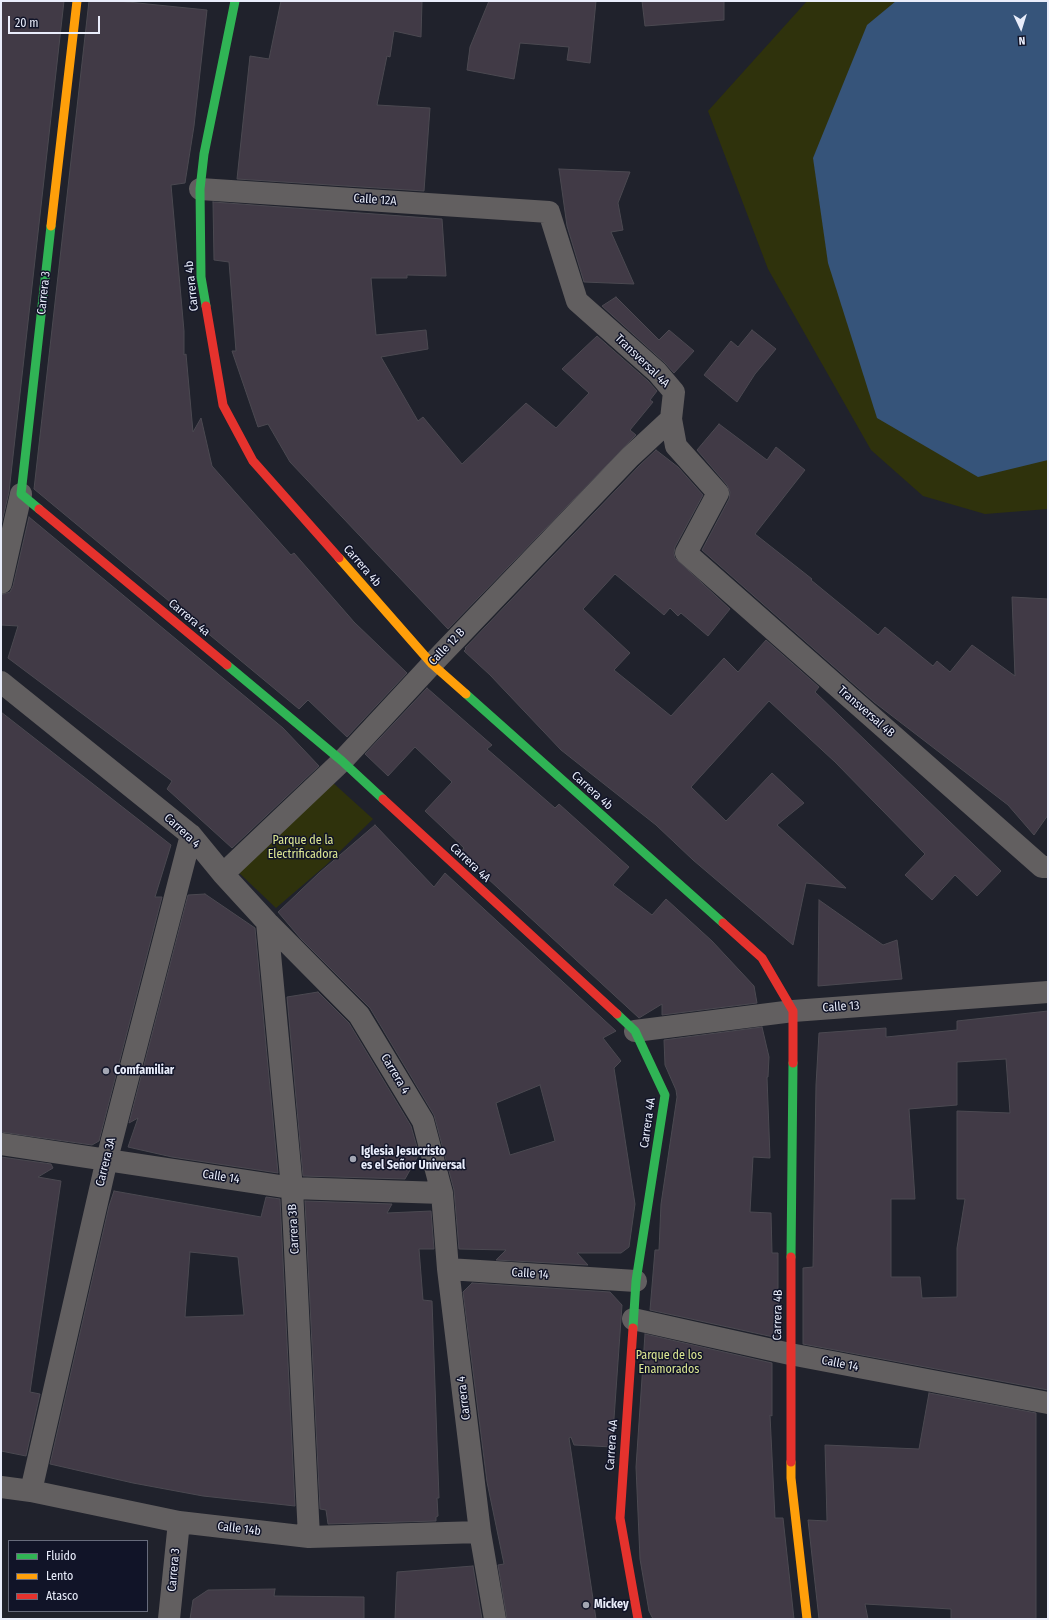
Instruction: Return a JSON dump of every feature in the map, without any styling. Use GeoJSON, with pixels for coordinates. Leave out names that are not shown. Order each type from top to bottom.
{"type":"FeatureCollection","features":[{"type":"Feature","properties":{"kind":"street","name":"Carrera 3"},"geometry":{"type":"LineString","coordinates":[[1,583],[21,494],[77,1]]}},
{"type":"Feature","properties":{"kind":"street","name":"Carrera 4b"},"geometry":{"type":"LineString","coordinates":[[234,1],[204,154],[200,189],[201,277],[223,405],[253,461],[432,664],[762,958],[793,1011]]}},
{"type":"Feature","properties":{"kind":"street","name":"Calle 12A"},"geometry":{"type":"LineString","coordinates":[[200,189],[549,212]]}},
{"type":"Feature","properties":{"kind":"street","name":"Transversal 4A"},"geometry":{"type":"LineString","coordinates":[[549,212],[577,301],[657,372],[674,392],[671,419],[676,446],[718,493],[686,553]]}},
{"type":"Feature","properties":{"kind":"street","name":"Calle 12 B"},"geometry":{"type":"LineString","coordinates":[[222,874],[342,761],[432,664],[630,457],[671,419]]}},
{"type":"Feature","properties":{"kind":"street","name":"Carrera 4a"},"geometry":{"type":"LineString","coordinates":[[21,494],[342,761]]}},
{"type":"Feature","properties":{"kind":"street","name":"Transversal 4B"},"geometry":{"type":"LineString","coordinates":[[686,553],[1042,867],[1048,867]]}},
{"type":"Feature","properties":{"kind":"street","name":"Carrera 4"},"geometry":{"type":"LineString","coordinates":[[1,682],[191,836],[222,874],[359,1016],[423,1121],[442,1193],[448,1269],[480,1532],[494,1619]]}},
{"type":"Feature","properties":{"kind":"street","name":"Carrera 4A"},"geometry":{"type":"LineString","coordinates":[[342,761],[635,1031],[665,1095],[636,1281],[620,1518],[638,1619]]}},
{"type":"Feature","properties":{"kind":"street","name":"Carrera 3A"},"geometry":{"type":"LineString","coordinates":[[31,1491],[107,1159],[191,836]]}},
{"type":"Feature","properties":{"kind":"street","name":"Carrera 3B"},"geometry":{"type":"LineString","coordinates":[[268,922],[292,1188],[309,1537]]}},
{"type":"Feature","properties":{"kind":"street","name":"Calle 13"},"geometry":{"type":"LineString","coordinates":[[635,1031],[793,1011],[1048,992]]}},
{"type":"Feature","properties":{"kind":"street","name":"Carrera 4B"},"geometry":{"type":"LineString","coordinates":[[793,1011],[790,1354],[791,1478],[807,1619]]}},
{"type":"Feature","properties":{"kind":"street","name":"Calle 14"},"geometry":{"type":"LineString","coordinates":[[1,1144],[292,1188],[442,1193]]}},
{"type":"Feature","properties":{"kind":"street","name":"Calle 14"},"geometry":{"type":"LineString","coordinates":[[448,1269],[636,1281]]}},
{"type":"Feature","properties":{"kind":"street","name":"Calle 14"},"geometry":{"type":"LineString","coordinates":[[633,1319],[790,1354],[1048,1403]]}},
{"type":"Feature","properties":{"kind":"street","name":"Calle 14b"},"geometry":{"type":"LineString","coordinates":[[1,1487],[31,1491],[179,1522],[309,1537],[480,1532]]}},
{"type":"Feature","properties":{"kind":"street","name":"Carrera 3"},"geometry":{"type":"LineString","coordinates":[[169,1619],[179,1522]]}},
{"type":"Feature","properties":{"kind":"green space"},"geometry":{"type":"Polygon","coordinates":[[[807,1],[1048,1],[1048,509],[985,514],[923,496],[871,450],[768,269],[708,111],[807,1]]]}},
{"type":"Feature","properties":{"kind":"green space","name":"Parque de la Electrificadora"},"geometry":{"type":"Polygon","coordinates":[[[331,781],[373,819],[325,866],[276,908],[236,870],[331,781]]]}},
{"type":"Feature","properties":{"kind":"water"},"geometry":{"type":"Polygon","coordinates":[[[896,1],[1048,1],[1048,460],[978,477],[877,418],[828,263],[813,158],[867,25],[896,1]]]}},
{"type":"Feature","properties":{"kind":"building"},"geometry":{"type":"Polygon","coordinates":[[[1,1],[64,1],[9,492],[1,526],[1,1]]]}},
{"type":"Feature","properties":{"kind":"building"},"geometry":{"type":"Polygon","coordinates":[[[89,1],[118,1],[207,10],[194,126],[185,183],[171,185],[184,331],[184,355],[186,354],[193,432],[201,418],[212,466],[291,555],[294,553],[354,622],[407,673],[347,737],[308,700],[299,709],[34,489],[89,1]]]}},
{"type":"Feature","properties":{"kind":"building"},"geometry":{"type":"Polygon","coordinates":[[[281,1],[422,1],[421,37],[394,31],[390,57],[387,56],[377,105],[430,108],[424,191],[237,179],[250,56],[269,59],[281,1]]]}},
{"type":"Feature","properties":{"kind":"building"},"geometry":{"type":"Polygon","coordinates":[[[489,1],[596,1],[590,63],[567,60],[569,47],[520,43],[514,79],[467,70],[470,47],[489,1]]]}},
{"type":"Feature","properties":{"kind":"building"},"geometry":{"type":"Polygon","coordinates":[[[642,1],[724,1],[724,20],[645,26],[642,1]]]}},
{"type":"Feature","properties":{"kind":"building"},"geometry":{"type":"Polygon","coordinates":[[[559,169],[630,172],[618,203],[623,230],[611,232],[634,284],[584,282],[567,226],[559,169]]]}},
{"type":"Feature","properties":{"kind":"building"},"geometry":{"type":"Polygon","coordinates":[[[213,202],[442,219],[446,276],[407,275],[407,278],[371,278],[376,335],[426,330],[428,349],[381,357],[418,421],[423,417],[462,464],[526,403],[556,428],[589,393],[562,369],[597,336],[648,381],[657,391],[650,400],[653,402],[630,430],[636,435],[448,629],[290,462],[268,424],[258,427],[232,351],[236,351],[229,262],[214,260],[213,202]]]}},
{"type":"Feature","properties":{"kind":"building"},"geometry":{"type":"Polygon","coordinates":[[[616,297],[659,340],[669,330],[694,351],[674,373],[602,306],[616,297]]]}},
{"type":"Feature","properties":{"kind":"building"},"geometry":{"type":"Polygon","coordinates":[[[752,330],[776,349],[755,374],[737,402],[704,375],[731,341],[738,347],[752,330]]]}},
{"type":"Feature","properties":{"kind":"building"},"geometry":{"type":"Polygon","coordinates":[[[719,424],[767,460],[776,447],[805,470],[755,534],[812,579],[811,580],[878,635],[885,627],[933,666],[937,661],[950,672],[972,645],[1015,676],[1012,597],[1048,599],[1048,815],[1034,835],[1008,805],[874,702],[702,550],[729,499],[730,492],[727,485],[697,450],[719,424]]]}},
{"type":"Feature","properties":{"kind":"building"},"geometry":{"type":"Polygon","coordinates":[[[656,450],[678,467],[703,495],[675,547],[675,558],[730,609],[708,636],[681,613],[678,616],[670,608],[664,615],[615,574],[583,609],[630,653],[614,670],[671,716],[724,658],[738,672],[766,640],[819,687],[815,692],[1001,871],[977,896],[955,875],[932,900],[905,875],[925,854],[835,762],[769,701],[691,787],[726,821],[772,773],[804,803],[777,825],[846,888],[806,883],[793,945],[693,860],[656,825],[561,750],[490,675],[464,651],[466,649],[465,648],[656,450]]]}},
{"type":"Feature","properties":{"kind":"building"},"geometry":{"type":"Polygon","coordinates":[[[29,517],[283,728],[319,766],[232,848],[167,789],[172,781],[8,658],[18,626],[1,625],[1,595],[10,592],[13,586],[29,517]]]}},
{"type":"Feature","properties":{"kind":"building"},"geometry":{"type":"Polygon","coordinates":[[[427,688],[492,745],[487,749],[555,808],[559,804],[629,867],[613,885],[652,915],[666,899],[712,941],[754,986],[757,1003],[662,1015],[662,1004],[639,1018],[460,853],[464,848],[425,811],[452,782],[415,747],[388,776],[365,754],[427,688]]]}},
{"type":"Feature","properties":{"kind":"building"},"geometry":{"type":"Polygon","coordinates":[[[1,712],[171,845],[155,897],[162,897],[99,1141],[92,1145],[1,1132],[1,712]]]}},
{"type":"Feature","properties":{"kind":"building"},"geometry":{"type":"Polygon","coordinates":[[[375,825],[434,887],[445,873],[616,1031],[603,1038],[621,1061],[614,1068],[635,1204],[629,1247],[621,1253],[577,1253],[588,1265],[496,1260],[506,1250],[459,1249],[454,1190],[434,1115],[370,1008],[301,939],[278,912],[319,873],[375,825]],[[540,1085],[496,1103],[510,1155],[555,1141],[540,1085]]]}},
{"type":"Feature","properties":{"kind":"building"},"geometry":{"type":"Polygon","coordinates":[[[205,894],[255,928],[278,1173],[172,1157],[128,1147],[138,1118],[129,1123],[188,895],[205,894]]]}},
{"type":"Feature","properties":{"kind":"building"},"geometry":{"type":"Polygon","coordinates":[[[819,900],[883,945],[897,940],[902,979],[818,986],[819,900]]]}},
{"type":"Feature","properties":{"kind":"building"},"geometry":{"type":"Polygon","coordinates":[[[318,992],[349,1023],[411,1126],[419,1154],[405,1179],[303,1176],[287,997],[318,992]]]}},
{"type":"Feature","properties":{"kind":"building"},"geometry":{"type":"Polygon","coordinates":[[[1048,1011],[1048,1390],[803,1344],[803,1268],[813,1267],[816,1085],[819,1033],[886,1028],[886,1037],[957,1030],[957,1021],[1048,1011]],[[1006,1059],[957,1062],[957,1105],[909,1109],[915,1199],[891,1199],[891,1277],[920,1277],[922,1298],[957,1297],[957,1248],[965,1199],[957,1199],[957,1111],[1010,1113],[1006,1059]]]}},
{"type":"Feature","properties":{"kind":"building"},"geometry":{"type":"Polygon","coordinates":[[[762,1027],[769,1057],[767,1077],[770,1158],[753,1157],[750,1212],[771,1213],[772,1253],[778,1253],[778,1338],[650,1310],[655,1250],[659,1250],[661,1204],[677,1097],[676,1090],[665,1065],[664,1040],[762,1027]]]}},
{"type":"Feature","properties":{"kind":"building"},"geometry":{"type":"Polygon","coordinates":[[[1,1157],[51,1164],[53,1168],[38,1177],[61,1181],[30,1392],[40,1394],[26,1456],[1,1451],[1,1157]]]}},
{"type":"Feature","properties":{"kind":"building"},"geometry":{"type":"Polygon","coordinates":[[[114,1191],[261,1217],[266,1197],[280,1199],[295,1506],[203,1496],[133,1483],[50,1464],[109,1206],[114,1191]],[[190,1252],[185,1317],[244,1315],[238,1257],[190,1252]]]}},
{"type":"Feature","properties":{"kind":"building"},"geometry":{"type":"Polygon","coordinates":[[[305,1201],[392,1204],[387,1213],[431,1211],[434,1249],[419,1249],[423,1300],[432,1301],[439,1498],[437,1498],[438,1516],[436,1517],[436,1521],[328,1524],[326,1510],[320,1509],[305,1201]]]}},
{"type":"Feature","properties":{"kind":"building"},"geometry":{"type":"Polygon","coordinates":[[[472,1283],[610,1292],[622,1305],[612,1447],[574,1445],[571,1437],[569,1438],[596,1619],[507,1619],[498,1565],[504,1564],[487,1482],[463,1292],[472,1283]]]}},
{"type":"Feature","properties":{"kind":"building"},"geometry":{"type":"Polygon","coordinates":[[[645,1334],[772,1363],[772,1416],[770,1415],[775,1518],[783,1518],[794,1619],[653,1619],[649,1611],[640,1559],[636,1467],[645,1334]]]}},
{"type":"Feature","properties":{"kind":"building"},"geometry":{"type":"Polygon","coordinates":[[[929,1393],[1036,1413],[1036,1619],[951,1619],[951,1609],[865,1604],[868,1619],[819,1619],[808,1520],[827,1521],[825,1445],[919,1449],[929,1393]]]}},
{"type":"Feature","properties":{"kind":"building"},"geometry":{"type":"Polygon","coordinates":[[[473,1566],[482,1619],[395,1619],[397,1572],[473,1566]]]}},
{"type":"Feature","properties":{"kind":"building"},"geometry":{"type":"Polygon","coordinates":[[[275,1589],[274,1596],[364,1597],[364,1619],[190,1619],[193,1600],[208,1590],[275,1589]]]}},
{"type":"Feature","properties":{"kind":"traffic: fast"},"geometry":{"type":"LineString","coordinates":[[206,306],[201,277],[200,189],[204,154],[235,1]]}},
{"type":"Feature","properties":{"kind":"traffic: fast"},"geometry":{"type":"LineString","coordinates":[[39,509],[21,494],[51,226]]}},
{"type":"Feature","properties":{"kind":"traffic: fast"},"geometry":{"type":"LineString","coordinates":[[227,665],[342,761],[383,799]]}},
{"type":"Feature","properties":{"kind":"traffic: fast"},"geometry":{"type":"LineString","coordinates":[[466,694],[723,923]]}},
{"type":"Feature","properties":{"kind":"traffic: fast"},"geometry":{"type":"LineString","coordinates":[[617,1014],[635,1031],[665,1095],[636,1281],[633,1328]]}},
{"type":"Feature","properties":{"kind":"traffic: fast"},"geometry":{"type":"LineString","coordinates":[[791,1257],[793,1063]]}},
{"type":"Feature","properties":{"kind":"traffic: slow"},"geometry":{"type":"LineString","coordinates":[[51,226],[77,1]]}},
{"type":"Feature","properties":{"kind":"traffic: slow"},"geometry":{"type":"LineString","coordinates":[[339,558],[432,664],[466,694]]}},
{"type":"Feature","properties":{"kind":"traffic: slow"},"geometry":{"type":"LineString","coordinates":[[791,1462],[791,1478],[807,1619]]}},
{"type":"Feature","properties":{"kind":"traffic: jam"},"geometry":{"type":"LineString","coordinates":[[206,306],[223,405],[253,461],[339,558]]}},
{"type":"Feature","properties":{"kind":"traffic: jam"},"geometry":{"type":"LineString","coordinates":[[39,509],[227,665]]}},
{"type":"Feature","properties":{"kind":"traffic: jam"},"geometry":{"type":"LineString","coordinates":[[383,799],[617,1014]]}},
{"type":"Feature","properties":{"kind":"traffic: jam"},"geometry":{"type":"LineString","coordinates":[[723,923],[762,958],[793,1011],[793,1063]]}},
{"type":"Feature","properties":{"kind":"traffic: jam"},"geometry":{"type":"LineString","coordinates":[[791,1257],[791,1462]]}},
{"type":"Feature","properties":{"kind":"traffic: jam"},"geometry":{"type":"LineString","coordinates":[[633,1328],[620,1518],[638,1619]]}},
{"type":"Feature","properties":{"kind":"place","name":"Comfamiliar"},"geometry":{"type":"Point","coordinates":[106,1071]}},
{"type":"Feature","properties":{"kind":"place","name":"Iglesia Jesucristo es el Señor Universal"},"geometry":{"type":"Point","coordinates":[353,1159]}},
{"type":"Feature","properties":{"kind":"place","name":"Mickey"},"geometry":{"type":"Point","coordinates":[586,1605]}},
{"type":"Feature","properties":{"kind":"park label","name":"Parque de los Enamorados"},"geometry":{"type":"Point","coordinates":[669,1363]}}]}
